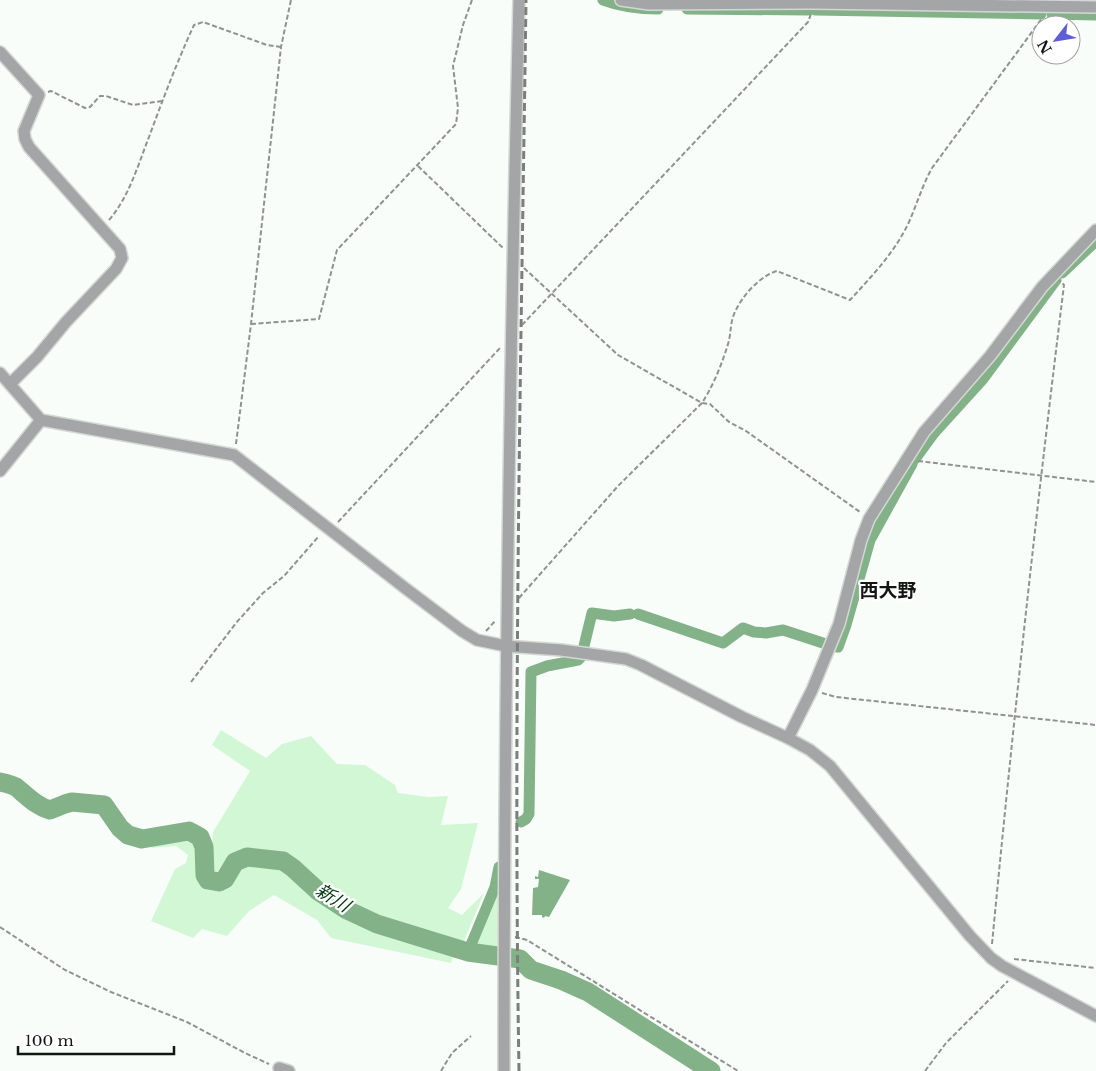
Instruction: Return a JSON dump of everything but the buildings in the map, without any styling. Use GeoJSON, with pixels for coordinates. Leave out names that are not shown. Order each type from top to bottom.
{"type":"FeatureCollection","features":[{"type":"Feature","properties":{"kind":"street"},"geometry":{"type":"LineString","coordinates":[[504,1071],[506,646],[512,257],[519,0]]}},
{"type":"Feature","properties":{"kind":"street"},"geometry":{"type":"LineString","coordinates":[[621,0],[649,4],[812,3],[1096,7]]}},
{"type":"Feature","properties":{"kind":"street"},"geometry":{"type":"LineString","coordinates":[[0,52],[39,95],[24,130],[25,139],[29,147],[120,249],[122,258],[116,269],[66,322],[37,357],[10,384]]}},
{"type":"Feature","properties":{"kind":"street"},"geometry":{"type":"LineString","coordinates":[[788,738],[812,690],[839,624],[861,540],[869,519],[924,432],[990,356],[1042,287],[1096,230]]}},
{"type":"Feature","properties":{"kind":"street"},"geometry":{"type":"LineString","coordinates":[[0,373],[41,420],[234,455],[454,626],[477,640],[506,646],[561,650],[626,659],[810,750],[830,766],[951,914],[991,958],[1014,974],[1096,1016]]}},
{"type":"Feature","properties":{"kind":"street"},"geometry":{"type":"LineString","coordinates":[[0,470],[41,420]]}},
{"type":"Feature","properties":{"kind":"path"},"geometry":{"type":"LineString","coordinates":[[234,455],[251,324],[281,47],[292,0]]}},
{"type":"Feature","properties":{"kind":"path"},"geometry":{"type":"LineString","coordinates":[[251,324],[318,319],[337,250],[456,124],[458,108],[453,66],[463,25],[472,0]]}},
{"type":"Feature","properties":{"kind":"path"},"geometry":{"type":"LineString","coordinates":[[191,682],[236,623],[263,592],[284,576],[808,22],[811,17],[812,3]]}},
{"type":"Feature","properties":{"kind":"path"},"geometry":{"type":"LineString","coordinates":[[477,640],[524,593],[618,486],[702,403],[728,344],[733,317],[740,304],[760,279],[777,271],[850,300],[873,276],[889,255],[908,223],[922,186],[932,168],[1050,7]]}},
{"type":"Feature","properties":{"kind":"path"},"geometry":{"type":"LineString","coordinates":[[102,229],[118,210],[133,180],[177,61],[194,25],[203,22],[267,45],[281,47]]}},
{"type":"Feature","properties":{"kind":"path"},"geometry":{"type":"LineString","coordinates":[[39,95],[51,91],[85,108],[90,107],[100,96],[106,96],[133,105],[162,101]]}},
{"type":"Feature","properties":{"kind":"path"},"geometry":{"type":"LineString","coordinates":[[418,166],[512,257],[618,355],[702,403],[710,404],[729,422],[746,431],[810,475],[869,519]]}},
{"type":"Feature","properties":{"kind":"path"},"geometry":{"type":"LineString","coordinates":[[991,958],[1014,716],[1040,476],[1064,285],[1055,275]]}},
{"type":"Feature","properties":{"kind":"path"},"geometry":{"type":"LineString","coordinates":[[906,458],[1096,482]]}},
{"type":"Feature","properties":{"kind":"path"},"geometry":{"type":"LineString","coordinates":[[812,690],[836,698],[1096,725]]}},
{"type":"Feature","properties":{"kind":"path"},"geometry":{"type":"LineString","coordinates":[[0,927],[65,970],[111,992],[187,1022],[245,1053],[284,1069]]}},
{"type":"Feature","properties":{"kind":"path"},"geometry":{"type":"LineString","coordinates":[[504,933],[527,940],[738,1071]]}},
{"type":"Feature","properties":{"kind":"path"},"geometry":{"type":"LineString","coordinates":[[1013,959],[1096,968]]}},
{"type":"Feature","properties":{"kind":"path"},"geometry":{"type":"LineString","coordinates":[[926,1071],[946,1042],[1014,974]]}},
{"type":"Feature","properties":{"kind":"path"},"geometry":{"type":"LineString","coordinates":[[440,1071],[452,1053],[471,1036]]}},
{"type":"Feature","properties":{"kind":"shaded area"},"geometry":{"type":"Polygon","coordinates":[[[221,730],[266,758],[282,744],[311,736],[337,764],[365,765],[395,785],[398,793],[428,797],[448,796],[441,825],[478,823],[461,889],[448,908],[462,915],[484,893],[464,941],[424,931],[373,914],[344,899],[284,854],[249,851],[237,853],[225,863],[222,873],[213,875],[210,865],[213,832],[250,771],[212,745],[221,730]]]}},
{"type":"Feature","properties":{"kind":"shaded area"},"geometry":{"type":"Polygon","coordinates":[[[183,836],[196,841],[203,879],[215,885],[226,882],[240,863],[252,861],[280,866],[351,918],[387,932],[455,951],[451,963],[331,938],[317,920],[274,895],[249,911],[227,936],[202,929],[193,938],[151,921],[175,869],[186,863],[188,855],[176,846],[151,848],[156,841],[183,836]]]}},
{"type":"Feature","properties":{"kind":"shaded area"},"geometry":{"type":"Polygon","coordinates":[[[539,870],[570,880],[549,917],[545,916],[544,918],[542,915],[532,915],[533,888],[538,887],[539,879],[535,879],[535,876],[538,877],[539,870]]]}},
{"type":"Feature","properties":{"kind":"shaded area"},"geometry":{"type":"Polygon","coordinates":[[[500,886],[497,950],[475,946],[500,886]]]}},
{"type":"Feature","properties":{"kind":"waterway"},"geometry":{"type":"LineString","coordinates":[[603,0],[630,7],[658,9]]}},
{"type":"Feature","properties":{"kind":"waterway"},"geometry":{"type":"LineString","coordinates":[[687,9],[808,10]]}},
{"type":"Feature","properties":{"kind":"waterway"},"geometry":{"type":"LineString","coordinates":[[815,10],[1041,14]]}},
{"type":"Feature","properties":{"kind":"waterway"},"geometry":{"type":"LineString","coordinates":[[1052,14],[1096,15]]}},
{"type":"Feature","properties":{"kind":"waterway"},"geometry":{"type":"LineString","coordinates":[[1062,273],[1096,241]]}},
{"type":"Feature","properties":{"kind":"waterway"},"geometry":{"type":"LineString","coordinates":[[915,459],[934,433],[983,379],[1056,280]]}},
{"type":"Feature","properties":{"kind":"waterway"},"geometry":{"type":"LineString","coordinates":[[837,647],[846,625],[870,540],[912,464]]}},
{"type":"Feature","properties":{"kind":"waterway"},"geometry":{"type":"LineString","coordinates":[[584,646],[592,613],[614,616],[630,614]]}},
{"type":"Feature","properties":{"kind":"waterway"},"geometry":{"type":"LineString","coordinates":[[638,614],[723,643],[743,628],[754,632],[766,633],[783,630],[826,644]]}},
{"type":"Feature","properties":{"kind":"waterway"},"geometry":{"type":"LineString","coordinates":[[521,822],[529,814],[531,672],[547,666],[578,660],[581,657]]}},
{"type":"Feature","properties":{"kind":"waterway","name":"新川"},"geometry":{"type":"LineString","coordinates":[[0,782],[16,787],[36,803],[50,810],[72,802],[104,805],[120,828],[128,835],[142,839],[189,831],[200,837],[204,847],[205,875],[208,880],[219,882],[225,879],[235,862],[247,857],[283,861],[318,891],[347,910],[377,924],[468,952],[520,959],[531,970],[588,992],[711,1071]]}},
{"type":"Feature","properties":{"kind":"waterway"},"geometry":{"type":"LineString","coordinates":[[468,952],[495,887],[499,867]]}},
{"type":"Feature","properties":{"kind":"railway"},"geometry":{"type":"LineString","coordinates":[[519,1071],[517,669],[526,0]]}},
{"type":"Feature","properties":{"kind":"district","name":"西大野"},"geometry":{"type":"Point","coordinates":[888,590]}}]}
